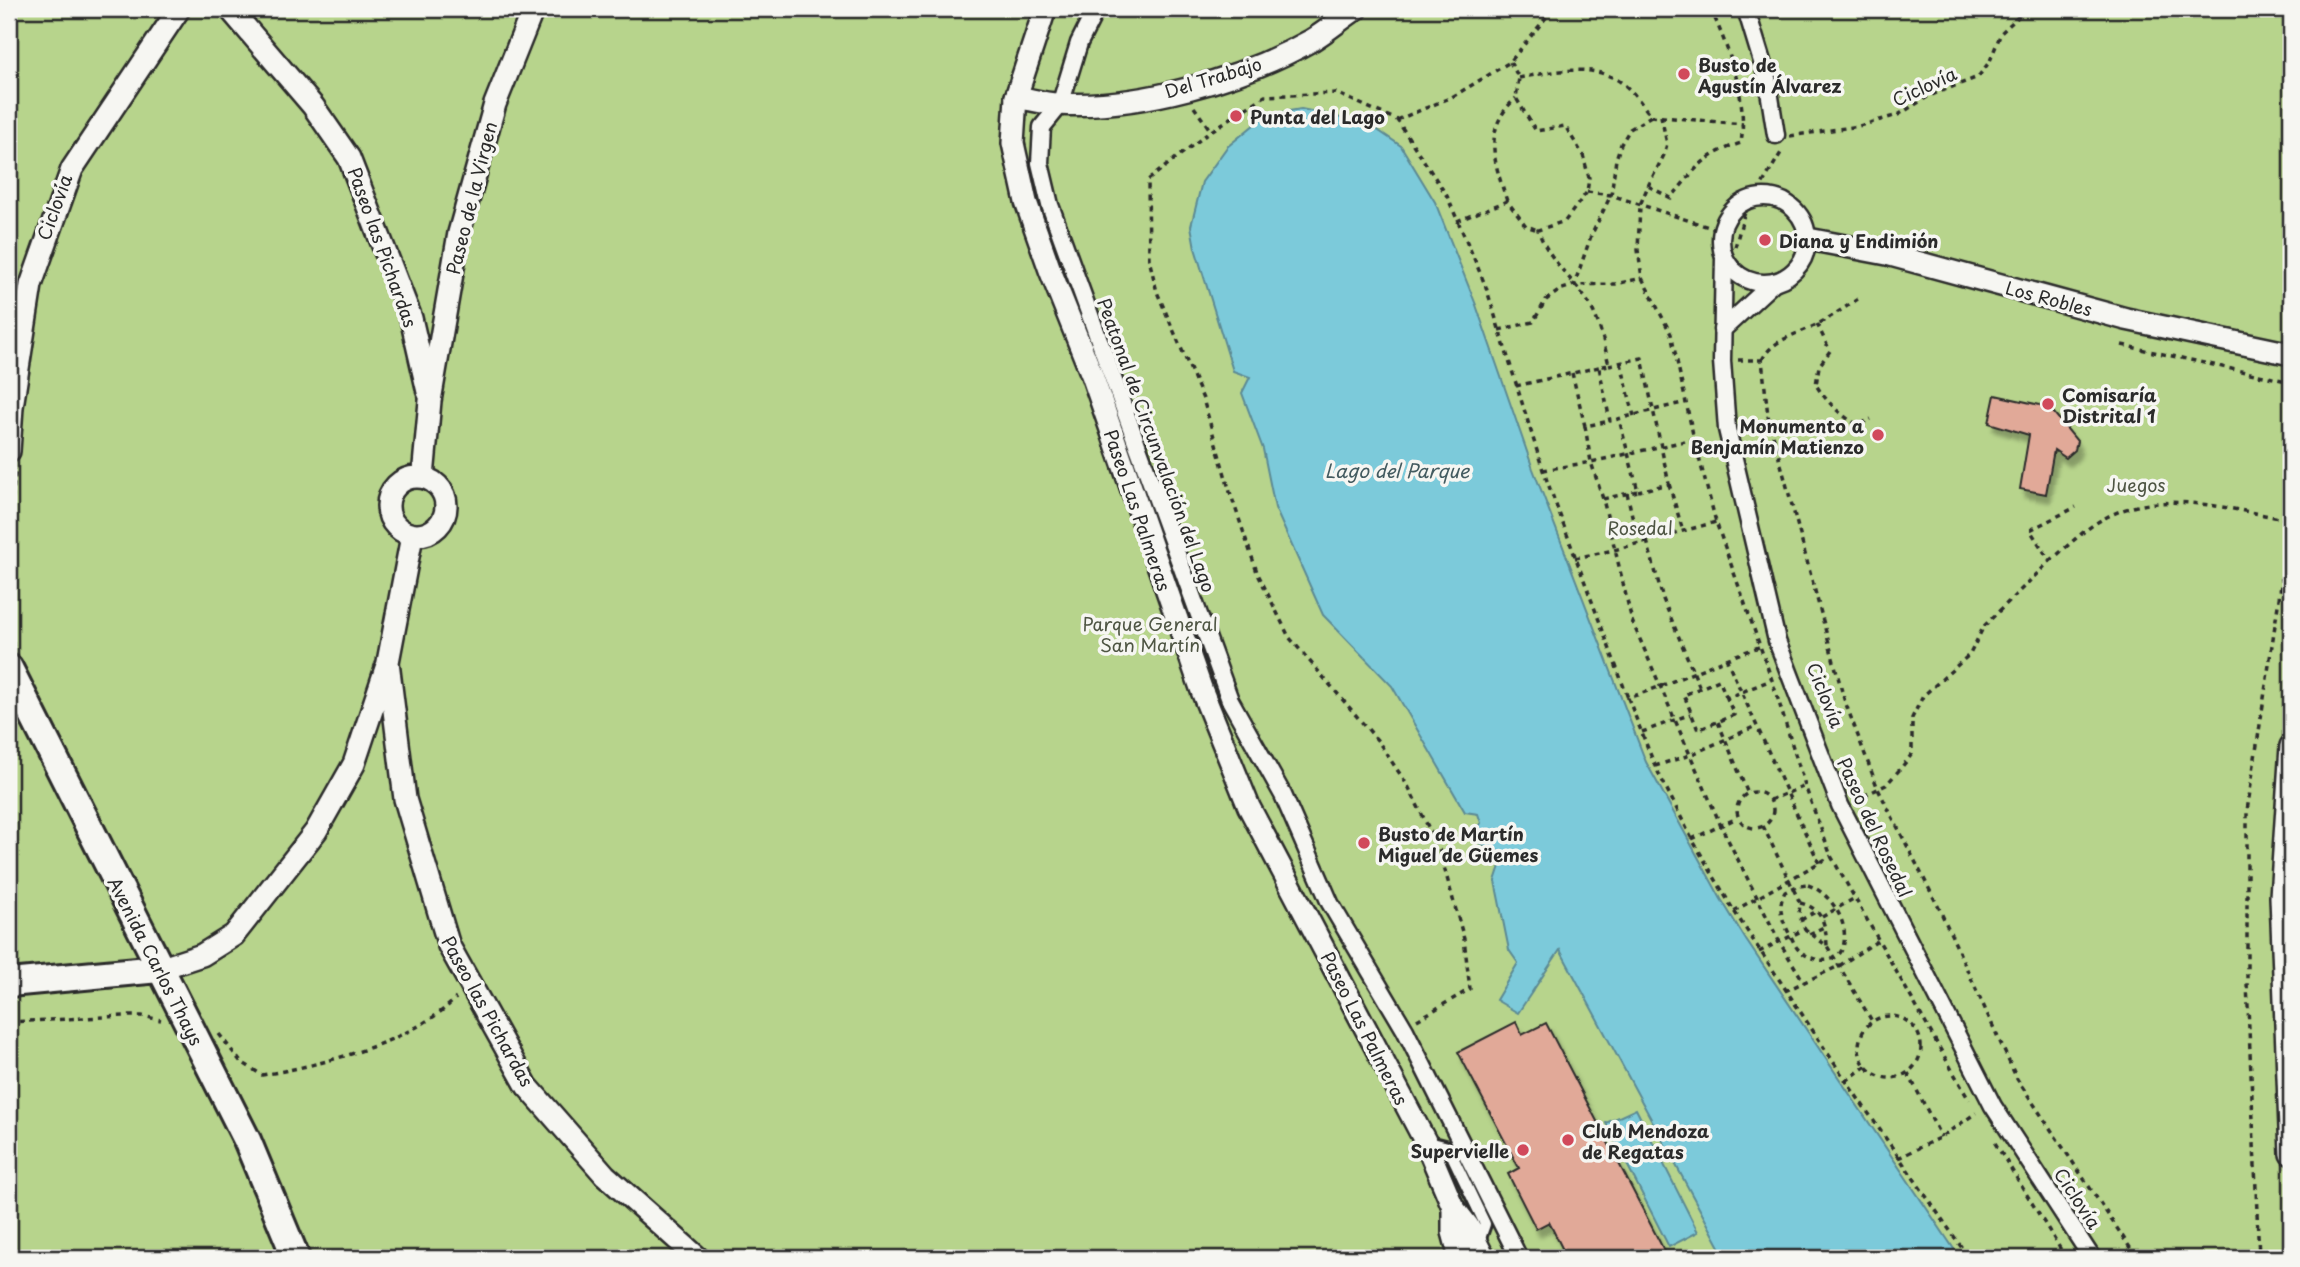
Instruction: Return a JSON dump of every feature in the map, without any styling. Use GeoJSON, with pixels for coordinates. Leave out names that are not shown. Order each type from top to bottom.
{"type":"FeatureCollection","features":[{"type":"Feature","properties":{"kind":"street"},"geometry":{"type":"LineString","coordinates":[[13,458],[12,407],[31,285],[72,169],[179,9]]}},
{"type":"Feature","properties":{"kind":"street","name":"Paseo las Pichardas"},"geometry":{"type":"LineString","coordinates":[[230,9],[313,106],[349,158],[411,318],[430,401]]}},
{"type":"Feature","properties":{"kind":"street","name":"Paseo de la Virgen"},"geometry":{"type":"LineString","coordinates":[[423,477],[430,401],[459,233],[495,104],[533,9]]}},
{"type":"Feature","properties":{"kind":"street","name":"Paseo Las Palmeras"},"geometry":{"type":"LineString","coordinates":[[1045,9],[1016,97],[1013,143],[1026,202],[1092,375],[1202,691],[1249,807],[1425,1141],[1453,1206]]}},
{"type":"Feature","properties":{"kind":"street","name":"Peatonal de Circunvalación del Lago"},"geometry":{"type":"LineString","coordinates":[[1096,9],[1079,43],[1060,105],[1042,127],[1040,163],[1050,205],[1230,700],[1283,795],[1330,903],[1405,1030],[1519,1258]]}},
{"type":"Feature","properties":{"kind":"street","name":"Del Trabajo"},"geometry":{"type":"LineString","coordinates":[[1016,97],[1060,105],[1107,103],[1182,91],[1256,67],[1312,40],[1356,9]]}},
{"type":"Feature","properties":{"kind":"street"},"geometry":{"type":"LineString","coordinates":[[1746,9],[1767,78],[1779,135]]}},
{"type":"Feature","properties":{"kind":"street"},"geometry":{"type":"LineString","coordinates":[[1721,231],[1734,208],[1754,197],[1772,197],[1789,204],[1801,217],[1808,239],[1805,254],[1798,267],[1774,282],[1721,331]]}},
{"type":"Feature","properties":{"kind":"street","name":"Paseo del Rosedal"},"geometry":{"type":"LineString","coordinates":[[1721,231],[1721,244],[1729,263],[1721,331],[1727,429],[1777,641],[1847,803],[1993,1106],[2092,1258]]}},
{"type":"Feature","properties":{"kind":"street","name":"Los Robles"},"geometry":{"type":"LineString","coordinates":[[1808,239],[1887,254],[2126,319],[2291,354]]}},
{"type":"Feature","properties":{"kind":"street"},"geometry":{"type":"LineString","coordinates":[[1729,263],[1750,281],[1774,282]]}},
{"type":"Feature","properties":{"kind":"street"},"geometry":{"type":"LineString","coordinates":[[423,477],[431,480],[444,494],[447,512],[438,528],[422,536],[412,536],[394,525],[388,507],[390,496],[394,487],[402,481],[423,477]]}},
{"type":"Feature","properties":{"kind":"street","name":"Paseo las Pichardas"},"geometry":{"type":"LineString","coordinates":[[412,536],[388,662],[405,799],[449,946],[527,1086],[605,1175],[698,1258]]}},
{"type":"Feature","properties":{"kind":"street"},"geometry":{"type":"LineString","coordinates":[[9,983],[159,969],[202,954],[234,935],[316,831],[354,764],[388,662]]}},
{"type":"Feature","properties":{"kind":"street","name":"Avenida Carlos Thays"},"geometry":{"type":"LineString","coordinates":[[9,667],[247,1140],[296,1258]]}},
{"type":"Feature","properties":{"kind":"street"},"geometry":{"type":"LineString","coordinates":[[2291,746],[2281,897],[2291,1154]]}},
{"type":"Feature","properties":{"kind":"street"},"geometry":{"type":"LineString","coordinates":[[1453,1206],[1481,1251]]}},
{"type":"Feature","properties":{"kind":"street"},"geometry":{"type":"LineString","coordinates":[[1453,1206],[1453,1232],[1460,1258]]}},
{"type":"Feature","properties":{"kind":"lane"},"geometry":{"type":"LineString","coordinates":[[1425,1141],[1448,1147],[1485,1224],[1481,1251]]}},
{"type":"Feature","properties":{"kind":"path"},"geometry":{"type":"LineString","coordinates":[[1397,120],[1452,97],[1510,62],[1552,9]]}},
{"type":"Feature","properties":{"kind":"path"},"geometry":{"type":"LineString","coordinates":[[1648,186],[1671,198],[1699,165],[1716,152],[1741,143],[1744,124],[1732,58],[1711,9]]}},
{"type":"Feature","properties":{"kind":"path","name":"Ciclovía"},"geometry":{"type":"LineString","coordinates":[[1779,135],[1799,136],[1859,126],[1898,115],[1929,96],[1978,77],[1990,61],[2001,33],[2020,15],[2043,9]]}},
{"type":"Feature","properties":{"kind":"path"},"geometry":{"type":"LineString","coordinates":[[1510,62],[1519,78],[1516,98],[1536,131],[1565,126],[1583,155],[1589,178],[1587,192],[1564,221],[1538,230],[1526,226],[1507,201],[1498,173],[1494,146],[1495,126],[1502,110],[1516,98]]}},
{"type":"Feature","properties":{"kind":"path"},"geometry":{"type":"LineString","coordinates":[[1519,78],[1559,71],[1595,71],[1629,88],[1651,116]]}},
{"type":"Feature","properties":{"kind":"path"},"geometry":{"type":"LineString","coordinates":[[1182,91],[1211,131]]}},
{"type":"Feature","properties":{"kind":"path"},"geometry":{"type":"LineString","coordinates":[[1405,1030],[1469,989],[1464,939],[1439,849],[1408,786],[1378,741],[1289,637],[1271,603],[1257,572],[1230,492],[1203,399],[1157,292],[1149,259],[1148,180],[1211,131],[1265,96],[1336,93],[1397,120],[1447,197],[1486,287],[1542,470],[1655,766],[1692,839],[1759,953],[1969,1258]]}},
{"type":"Feature","properties":{"kind":"path"},"geometry":{"type":"LineString","coordinates":[[1574,285],[1591,236],[1611,195],[1616,159],[1629,129],[1651,116],[1744,124]]}},
{"type":"Feature","properties":{"kind":"path"},"geometry":{"type":"LineString","coordinates":[[1661,116],[1667,144],[1640,205],[1637,250],[1642,278],[1671,334]]}},
{"type":"Feature","properties":{"kind":"path"},"geometry":{"type":"LineString","coordinates":[[1729,263],[1739,228],[1782,151],[1779,135]]}},
{"type":"Feature","properties":{"kind":"path"},"geometry":{"type":"LineString","coordinates":[[1587,192],[1611,195],[1721,231]]}},
{"type":"Feature","properties":{"kind":"path"},"geometry":{"type":"LineString","coordinates":[[1457,221],[1507,201]]}},
{"type":"Feature","properties":{"kind":"path"},"geometry":{"type":"LineString","coordinates":[[1538,230],[1542,241],[1589,303],[1601,330],[1609,365]]}},
{"type":"Feature","properties":{"kind":"path"},"geometry":{"type":"LineString","coordinates":[[1499,330],[1533,322],[1546,300],[1560,290],[1574,285],[1616,284],[1642,278]]}},
{"type":"Feature","properties":{"kind":"path"},"geometry":{"type":"LineString","coordinates":[[1861,297],[1817,324],[1779,342],[1762,360],[1768,416],[1840,686],[1878,789],[1939,908],[2017,1079],[2137,1258]]}},
{"type":"Feature","properties":{"kind":"path"},"geometry":{"type":"LineString","coordinates":[[1817,324],[1830,351],[1819,366],[1816,385],[1829,402],[1849,420],[1858,425],[1871,419]]}},
{"type":"Feature","properties":{"kind":"path"},"geometry":{"type":"LineString","coordinates":[[2122,345],[2291,382]]}},
{"type":"Feature","properties":{"kind":"path"},"geometry":{"type":"LineString","coordinates":[[1516,386],[1642,358],[1669,484],[1683,531]]}},
{"type":"Feature","properties":{"kind":"path"},"geometry":{"type":"LineString","coordinates":[[1722,361],[1762,360]]}},
{"type":"Feature","properties":{"kind":"path"},"geometry":{"type":"LineString","coordinates":[[1621,363],[1634,416]]}},
{"type":"Feature","properties":{"kind":"path"},"geometry":{"type":"LineString","coordinates":[[1599,367],[1610,421]]}},
{"type":"Feature","properties":{"kind":"path"},"geometry":{"type":"LineString","coordinates":[[1572,373],[1591,462],[1603,499],[1632,621],[1721,827],[1780,943],[1804,982]]}},
{"type":"Feature","properties":{"kind":"path"},"geometry":{"type":"LineString","coordinates":[[1585,426],[1686,402]]}},
{"type":"Feature","properties":{"kind":"path"},"geometry":{"type":"LineString","coordinates":[[1619,419],[1638,491]]}},
{"type":"Feature","properties":{"kind":"path"},"geometry":{"type":"LineString","coordinates":[[1542,470],[1694,439]]}},
{"type":"Feature","properties":{"kind":"path"},"geometry":{"type":"LineString","coordinates":[[9,528],[13,458]]}},
{"type":"Feature","properties":{"kind":"path"},"geometry":{"type":"LineString","coordinates":[[1603,499],[1669,484]]}},
{"type":"Feature","properties":{"kind":"path"},"geometry":{"type":"LineString","coordinates":[[1627,493],[1638,543]]}},
{"type":"Feature","properties":{"kind":"path"},"geometry":{"type":"LineString","coordinates":[[1858,811],[1847,803],[1886,785],[1912,754],[1912,718],[1923,696],[1970,654],[1984,626],[2050,561],[2104,518],[2137,505],[2179,501],[2291,520],[2246,811],[2247,983],[2259,1258]]}},
{"type":"Feature","properties":{"kind":"path"},"geometry":{"type":"LineString","coordinates":[[2050,561],[2030,530],[2076,507]]}},
{"type":"Feature","properties":{"kind":"path"},"geometry":{"type":"LineString","coordinates":[[1575,558],[1615,550],[1716,522]]}},
{"type":"Feature","properties":{"kind":"path"},"geometry":{"type":"LineString","coordinates":[[1647,541],[1663,598],[1700,688]]}},
{"type":"Feature","properties":{"kind":"path"},"geometry":{"type":"LineString","coordinates":[[1628,698],[1661,687],[1726,658],[1777,641]]}},
{"type":"Feature","properties":{"kind":"path"},"geometry":{"type":"LineString","coordinates":[[1726,658],[1819,863]]}},
{"type":"Feature","properties":{"kind":"path"},"geometry":{"type":"LineString","coordinates":[[1719,680],[1727,698],[1734,715],[1698,730],[1684,695],[1719,680]]}},
{"type":"Feature","properties":{"kind":"path"},"geometry":{"type":"LineString","coordinates":[[1727,698],[1772,680]]}},
{"type":"Feature","properties":{"kind":"path"},"geometry":{"type":"LineString","coordinates":[[1642,732],[1691,713]]}},
{"type":"Feature","properties":{"kind":"path"},"geometry":{"type":"LineString","coordinates":[[1717,722],[1748,794]]}},
{"type":"Feature","properties":{"kind":"path"},"geometry":{"type":"LineString","coordinates":[[1655,766],[1690,755],[1756,726]]}},
{"type":"Feature","properties":{"kind":"path"},"geometry":{"type":"LineString","coordinates":[[1770,800],[1805,786]]}},
{"type":"Feature","properties":{"kind":"path"},"geometry":{"type":"LineString","coordinates":[[1760,793],[1770,800],[1771,818],[1763,827],[1751,828],[1741,822],[1737,806],[1748,794],[1760,793]]}},
{"type":"Feature","properties":{"kind":"path"},"geometry":{"type":"LineString","coordinates":[[1692,839],[1738,817]]}},
{"type":"Feature","properties":{"kind":"path"},"geometry":{"type":"LineString","coordinates":[[1763,827],[1800,903],[1822,917],[1826,926],[1827,946]]}},
{"type":"Feature","properties":{"kind":"path"},"geometry":{"type":"LineString","coordinates":[[1734,911],[1831,856]]}},
{"type":"Feature","properties":{"kind":"path"},"geometry":{"type":"LineString","coordinates":[[1808,885],[1818,888],[1830,898],[1842,921],[1844,938],[1843,949],[1834,958],[1817,960],[1797,947],[1780,908],[1785,892],[1792,888],[1808,885]]}},
{"type":"Feature","properties":{"kind":"path"},"geometry":{"type":"LineString","coordinates":[[1822,917],[1855,898]]}},
{"type":"Feature","properties":{"kind":"path"},"geometry":{"type":"LineString","coordinates":[[1800,903],[1798,908],[1804,929],[1827,946],[1872,1021]]}},
{"type":"Feature","properties":{"kind":"path"},"geometry":{"type":"LineString","coordinates":[[1801,920],[1816,911]]}},
{"type":"Feature","properties":{"kind":"path"},"geometry":{"type":"LineString","coordinates":[[1809,934],[1826,926]]}},
{"type":"Feature","properties":{"kind":"path"},"geometry":{"type":"LineString","coordinates":[[1759,953],[1804,929]]}},
{"type":"Feature","properties":{"kind":"path"},"geometry":{"type":"LineString","coordinates":[[1785,991],[1839,966],[1879,940]]}},
{"type":"Feature","properties":{"kind":"path"},"geometry":{"type":"LineString","coordinates":[[218,1031],[240,1061],[262,1075],[304,1068],[386,1041],[421,1024],[450,1004],[470,984]]}},
{"type":"Feature","properties":{"kind":"path"},"geometry":{"type":"LineString","coordinates":[[9,1022],[142,1016],[187,1025]]}},
{"type":"Feature","properties":{"kind":"path"},"geometry":{"type":"LineString","coordinates":[[1891,1016],[1900,1017],[1916,1029],[1921,1048],[1919,1057],[1908,1073],[1887,1078],[1877,1075],[1866,1066],[1859,1049],[1860,1039],[1864,1029],[1872,1021],[1891,1016]]}},
{"type":"Feature","properties":{"kind":"path"},"geometry":{"type":"LineString","coordinates":[[1846,1082],[1866,1066]]}},
{"type":"Feature","properties":{"kind":"path"},"geometry":{"type":"LineString","coordinates":[[1908,1073],[1941,1137]]}},
{"type":"Feature","properties":{"kind":"path"},"geometry":{"type":"LineString","coordinates":[[1991,1136],[2066,1258]]}},
{"type":"Feature","properties":{"kind":"green space","name":"Parque General San Martín"},"geometry":{"type":"Polygon","coordinates":[[[9,9],[2291,9],[2291,1258],[9,1258],[9,9]]]}},
{"type":"Feature","properties":{"kind":"water","name":"Lago del Parque"},"geometry":{"type":"Polygon","coordinates":[[[1301,109],[1376,129],[1401,146],[1435,202],[1476,305],[1533,469],[1646,762],[1746,940],[1960,1258],[1726,1258],[1560,950],[1518,1013],[1496,1000],[1518,963],[1509,950],[1495,881],[1504,854],[1479,843],[1475,832],[1481,823],[1478,814],[1465,812],[1392,686],[1323,615],[1275,508],[1263,449],[1242,393],[1250,377],[1233,371],[1195,248],[1191,226],[1202,182],[1227,147],[1266,115],[1301,109]]]}},
{"type":"Feature","properties":{"kind":"water"},"geometry":{"type":"Polygon","coordinates":[[[1636,1109],[1698,1232],[1669,1247],[1606,1123],[1636,1109]]]}},
{"type":"Feature","properties":{"kind":"building"},"geometry":{"type":"Polygon","coordinates":[[[1995,395],[2049,407],[2077,441],[2075,450],[2066,458],[2054,450],[2046,494],[2020,489],[2029,435],[1989,423],[1995,395]]]}},
{"type":"Feature","properties":{"kind":"building"},"geometry":{"type":"Polygon","coordinates":[[[1516,1022],[1522,1035],[1546,1023],[1668,1258],[1567,1258],[1549,1222],[1536,1229],[1508,1174],[1519,1168],[1458,1052],[1516,1022]]]}},
{"type":"Feature","properties":{"kind":"place","name":"Busto de Agustín Álvarez"},"geometry":{"type":"Point","coordinates":[1684,74]}},
{"type":"Feature","properties":{"kind":"place","name":"Punta del Lago"},"geometry":{"type":"Point","coordinates":[1236,116]}},
{"type":"Feature","properties":{"kind":"place","name":"Diana y Endimión"},"geometry":{"type":"Point","coordinates":[1765,240]}},
{"type":"Feature","properties":{"kind":"place","name":"Comisaría Distrital 1"},"geometry":{"type":"Point","coordinates":[2048,404]}},
{"type":"Feature","properties":{"kind":"place","name":"Monumento a Benjamín Matienzo"},"geometry":{"type":"Point","coordinates":[1878,435]}},
{"type":"Feature","properties":{"kind":"place","name":"Busto de Martín Miguel de Güemes"},"geometry":{"type":"Point","coordinates":[1364,843]}},
{"type":"Feature","properties":{"kind":"place","name":"Club Mendoza de Regatas"},"geometry":{"type":"Point","coordinates":[1568,1140]}},
{"type":"Feature","properties":{"kind":"place","name":"Supervielle"},"geometry":{"type":"Point","coordinates":[1523,1150]}},
{"type":"Feature","properties":{"kind":"park label","name":"Juegos"},"geometry":{"type":"Point","coordinates":[2136,484]}},
{"type":"Feature","properties":{"kind":"park label","name":"Rosedal"},"geometry":{"type":"Point","coordinates":[1640,527]}}]}
